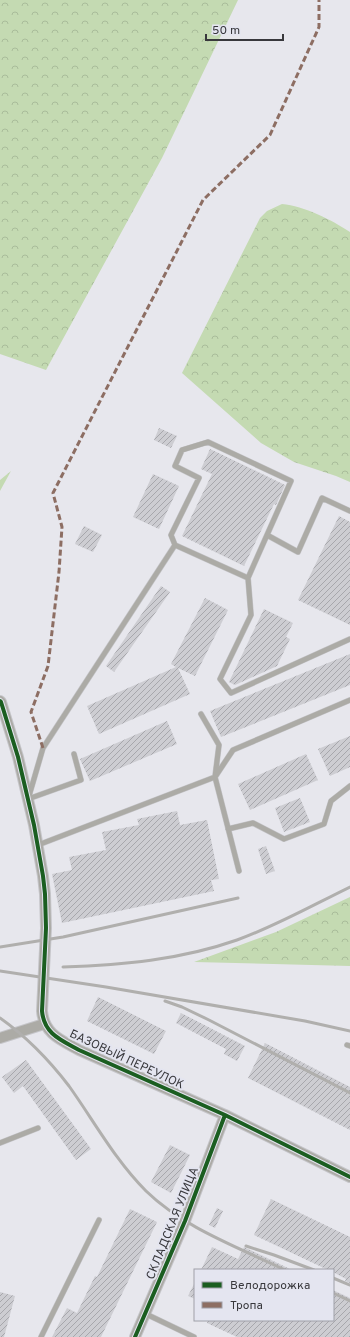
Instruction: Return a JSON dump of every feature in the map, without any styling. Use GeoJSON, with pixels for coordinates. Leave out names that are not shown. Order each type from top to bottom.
{"type":"FeatureCollection","features":[{"type":"Feature","properties":{"kind":"street"},"geometry":{"type":"LineString","coordinates":[[0,701],[2,702],[18,756],[28,799],[45,888],[46,911],[42,1011],[44,1024],[0,1038]]}},
{"type":"Feature","properties":{"kind":"street","name":"БАЗОВЫЙ ПЕРЕУЛОК"},"geometry":{"type":"LineString","coordinates":[[44,1024],[49,1031],[57,1037],[79,1050],[225,1115],[350,1177]]}},
{"type":"Feature","properties":{"kind":"street","name":"СКЛАДСКАЯ УЛИЦА"},"geometry":{"type":"LineString","coordinates":[[135,1337],[185,1221],[225,1115]]}},
{"type":"Feature","properties":{"kind":"lane"},"geometry":{"type":"LineString","coordinates":[[248,578],[175,545],[171,535],[199,478],[175,466],[182,450],[208,442],[291,481],[248,578],[251,615],[220,679],[231,693],[350,639]]}},
{"type":"Feature","properties":{"kind":"lane"},"geometry":{"type":"LineString","coordinates":[[267,535],[298,552],[322,498],[350,511]]}},
{"type":"Feature","properties":{"kind":"lane"},"geometry":{"type":"LineString","coordinates":[[28,799],[43,748],[175,545]]}},
{"type":"Feature","properties":{"kind":"lane"},"geometry":{"type":"LineString","coordinates":[[38,845],[215,777],[233,750],[350,700]]}},
{"type":"Feature","properties":{"kind":"lane"},"geometry":{"type":"LineString","coordinates":[[201,714],[219,745],[215,777],[239,871]]}},
{"type":"Feature","properties":{"kind":"lane"},"geometry":{"type":"LineString","coordinates":[[28,799],[81,780],[74,754]]}},
{"type":"Feature","properties":{"kind":"lane"},"geometry":{"type":"LineString","coordinates":[[228,829],[253,823],[284,839],[324,824],[331,801],[350,786]]}},
{"type":"Feature","properties":{"kind":"lane"},"geometry":{"type":"LineString","coordinates":[[0,1143],[38,1128]]}},
{"type":"Feature","properties":{"kind":"lane"},"geometry":{"type":"LineString","coordinates":[[41,1337],[99,1220]]}},
{"type":"Feature","properties":{"kind":"lane"},"geometry":{"type":"LineString","coordinates":[[146,1314],[194,1337]]}},
{"type":"Feature","properties":{"kind":"green space"},"geometry":{"type":"Polygon","coordinates":[[[0,0],[238,0],[162,158],[46,370],[0,354],[0,0]]]}},
{"type":"Feature","properties":{"kind":"green space"},"geometry":{"type":"Polygon","coordinates":[[[282,204],[318,214],[350,232],[350,482],[294,462],[261,443],[182,373],[260,218],[267,211],[282,204]]]}},
{"type":"Feature","properties":{"kind":"green space"},"geometry":{"type":"Polygon","coordinates":[[[11,471],[0,491],[0,480],[11,471]]]}},
{"type":"Feature","properties":{"kind":"green space"},"geometry":{"type":"Polygon","coordinates":[[[350,897],[350,966],[194,962],[276,932],[350,897]]]}},
{"type":"Feature","properties":{"kind":"building"},"geometry":{"type":"Polygon","coordinates":[[[159,428],[177,436],[171,448],[154,440],[159,428]]]}},
{"type":"Feature","properties":{"kind":"building"},"geometry":{"type":"Polygon","coordinates":[[[210,449],[285,485],[276,505],[274,504],[244,566],[182,536],[212,474],[201,469],[210,449]]]}},
{"type":"Feature","properties":{"kind":"building"},"geometry":{"type":"Polygon","coordinates":[[[153,474],[179,486],[159,529],[133,517],[153,474]]]}},
{"type":"Feature","properties":{"kind":"building"},"geometry":{"type":"Polygon","coordinates":[[[339,516],[350,522],[350,625],[298,600],[339,516]]]}},
{"type":"Feature","properties":{"kind":"building"},"geometry":{"type":"Polygon","coordinates":[[[84,526],[102,535],[93,552],[75,544],[84,526]]]}},
{"type":"Feature","properties":{"kind":"building"},"geometry":{"type":"Polygon","coordinates":[[[161,586],[170,592],[114,672],[106,666],[161,586]]]}},
{"type":"Feature","properties":{"kind":"building"},"geometry":{"type":"Polygon","coordinates":[[[205,598],[228,610],[195,676],[178,668],[190,694],[99,734],[87,706],[176,667],[171,664],[205,598]]]}},
{"type":"Feature","properties":{"kind":"building"},"geometry":{"type":"Polygon","coordinates":[[[264,609],[293,623],[286,637],[290,639],[277,666],[235,685],[229,682],[264,609]]]}},
{"type":"Feature","properties":{"kind":"building"},"geometry":{"type":"Polygon","coordinates":[[[350,654],[350,685],[221,737],[210,711],[350,654]]]}},
{"type":"Feature","properties":{"kind":"building"},"geometry":{"type":"Polygon","coordinates":[[[167,721],[177,744],[90,781],[80,759],[167,721]]]}},
{"type":"Feature","properties":{"kind":"building"},"geometry":{"type":"Polygon","coordinates":[[[350,736],[350,767],[330,776],[318,749],[350,736]]]}},
{"type":"Feature","properties":{"kind":"building"},"geometry":{"type":"Polygon","coordinates":[[[306,754],[318,780],[250,810],[238,784],[306,754]]]}},
{"type":"Feature","properties":{"kind":"building"},"geometry":{"type":"Polygon","coordinates":[[[300,798],[310,822],[284,832],[275,808],[300,798]]]}},
{"type":"Feature","properties":{"kind":"building"},"geometry":{"type":"Polygon","coordinates":[[[177,811],[180,825],[207,820],[219,879],[211,880],[214,891],[62,923],[52,874],[72,870],[69,857],[106,850],[102,832],[139,825],[137,819],[177,811]]]}},
{"type":"Feature","properties":{"kind":"building"},"geometry":{"type":"Polygon","coordinates":[[[266,846],[275,871],[266,874],[258,849],[266,846]]]}},
{"type":"Feature","properties":{"kind":"building"},"geometry":{"type":"Polygon","coordinates":[[[98,997],[166,1031],[154,1054],[87,1021],[98,997]]]}},
{"type":"Feature","properties":{"kind":"building"},"geometry":{"type":"Polygon","coordinates":[[[181,1013],[245,1046],[237,1061],[224,1054],[226,1049],[176,1023],[181,1013]]]}},
{"type":"Feature","properties":{"kind":"building"},"geometry":{"type":"Polygon","coordinates":[[[265,1043],[350,1087],[350,1130],[248,1078],[265,1043]]]}},
{"type":"Feature","properties":{"kind":"building"},"geometry":{"type":"Polygon","coordinates":[[[26,1060],[91,1149],[76,1160],[23,1086],[14,1093],[2,1077],[26,1060]]]}},
{"type":"Feature","properties":{"kind":"building"},"geometry":{"type":"Polygon","coordinates":[[[170,1145],[190,1155],[171,1193],[151,1182],[170,1145]]]}},
{"type":"Feature","properties":{"kind":"building"},"geometry":{"type":"Polygon","coordinates":[[[271,1199],[350,1237],[350,1283],[334,1273],[334,1269],[326,1269],[254,1235],[271,1199]]]}},
{"type":"Feature","properties":{"kind":"building"},"geometry":{"type":"Polygon","coordinates":[[[217,1208],[223,1211],[215,1228],[209,1225],[217,1208]]]}},
{"type":"Feature","properties":{"kind":"building"},"geometry":{"type":"Polygon","coordinates":[[[130,1209],[157,1222],[101,1337],[52,1337],[67,1308],[77,1313],[95,1276],[97,1277],[130,1209]]]}},
{"type":"Feature","properties":{"kind":"building"},"geometry":{"type":"Polygon","coordinates":[[[212,1247],[238,1259],[244,1247],[290,1269],[201,1269],[212,1247]]]}},
{"type":"Feature","properties":{"kind":"building"},"geometry":{"type":"Polygon","coordinates":[[[194,1284],[194,1299],[188,1296],[194,1284]]]}},
{"type":"Feature","properties":{"kind":"building"},"geometry":{"type":"Polygon","coordinates":[[[334,1290],[350,1298],[350,1337],[237,1337],[207,1323],[208,1321],[334,1321],[334,1290]]]}},
{"type":"Feature","properties":{"kind":"building"},"geometry":{"type":"Polygon","coordinates":[[[0,1292],[15,1296],[4,1337],[0,1337],[0,1292]]]}},
{"type":"Feature","properties":{"kind":"railway"},"geometry":{"type":"LineString","coordinates":[[63,967],[129,963],[172,957],[216,947],[266,928],[350,887]]}},
{"type":"Feature","properties":{"kind":"railway"},"geometry":{"type":"LineString","coordinates":[[0,947],[63,937],[238,898]]}},
{"type":"Feature","properties":{"kind":"railway"},"geometry":{"type":"LineString","coordinates":[[0,971],[106,987],[305,1021],[350,1031]]}},
{"type":"Feature","properties":{"kind":"railway"},"geometry":{"type":"LineString","coordinates":[[165,1001],[182,1007],[209,1020],[350,1093]]}},
{"type":"Feature","properties":{"kind":"railway"},"geometry":{"type":"LineString","coordinates":[[0,1018],[37,1049],[54,1067],[69,1086],[124,1166],[146,1191],[177,1216],[194,1226],[230,1245],[283,1269]]}},
{"type":"Feature","properties":{"kind":"railway"},"geometry":{"type":"LineString","coordinates":[[246,1246],[311,1269]]}},
{"type":"Feature","properties":{"kind":"railway"},"geometry":{"type":"LineString","coordinates":[[334,1278],[350,1285]]}},
{"type":"Feature","properties":{"kind":"railway"},"geometry":{"type":"LineString","coordinates":[[334,1293],[350,1301]]}},
{"type":"Feature","properties":{"kind":"marked path"},"geometry":{"type":"LineString","coordinates":[[43,748],[31,712],[48,666],[59,572],[62,527],[53,493],[203,200],[270,135],[319,27],[319,0]]}},
{"type":"Feature","properties":{"kind":"cycle path"},"geometry":{"type":"LineString","coordinates":[[0,701],[18,757],[34,825],[43,876],[46,928],[42,1011],[43,1019],[50,1031],[60,1039],[79,1050],[225,1115],[350,1177]]}},
{"type":"Feature","properties":{"kind":"cycle path"},"geometry":{"type":"LineString","coordinates":[[135,1337],[185,1221],[225,1115]]}}]}
